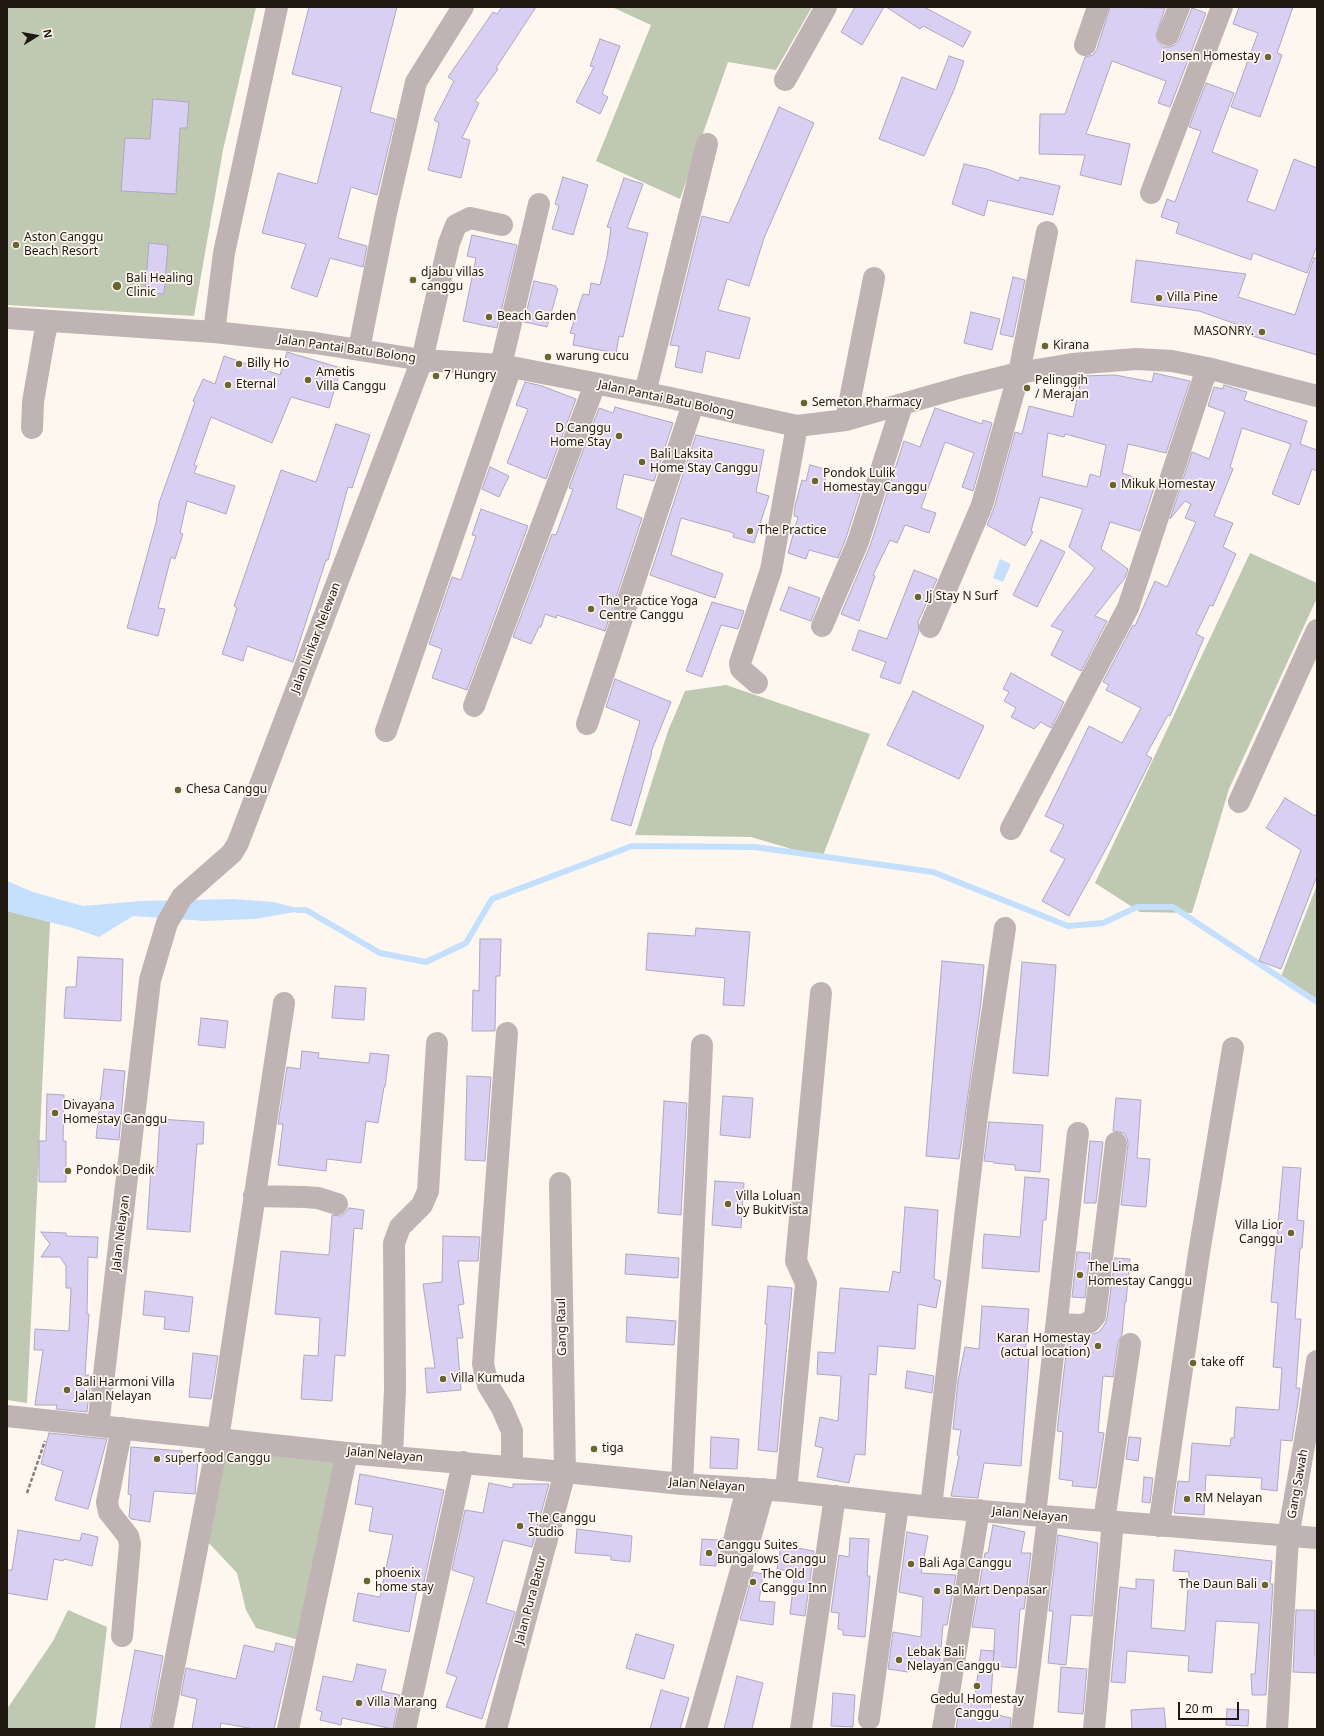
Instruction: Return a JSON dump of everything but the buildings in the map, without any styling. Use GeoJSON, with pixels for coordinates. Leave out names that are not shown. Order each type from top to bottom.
{"type":"FeatureCollection","features":[{"type":"Feature","properties":{"kind":"street"},"geometry":{"type":"LineString","coordinates":[[214,332],[224,253],[277,7]]}},
{"type":"Feature","properties":{"kind":"street"},"geometry":{"type":"LineString","coordinates":[[359,349],[386,213],[416,82],[463,7]]}},
{"type":"Feature","properties":{"kind":"street"},"geometry":{"type":"LineString","coordinates":[[785,80],[826,7]]}},
{"type":"Feature","properties":{"kind":"street"},"geometry":{"type":"LineString","coordinates":[[1085,45],[1098,7]]}},
{"type":"Feature","properties":{"kind":"street"},"geometry":{"type":"LineString","coordinates":[[1168,35],[1179,7]]}},
{"type":"Feature","properties":{"kind":"street"},"geometry":{"type":"LineString","coordinates":[[1151,193],[1222,7]]}},
{"type":"Feature","properties":{"kind":"street"},"geometry":{"type":"LineString","coordinates":[[645,393],[707,144]]}},
{"type":"Feature","properties":{"kind":"street"},"geometry":{"type":"LineString","coordinates":[[386,731],[506,366],[540,204]]}},
{"type":"Feature","properties":{"kind":"street","name":"Jalan Linkar Nelewan"},"geometry":{"type":"LineString","coordinates":[[182,897],[232,853],[238,843],[422,360],[449,243],[456,225],[470,218],[502,225]]}},
{"type":"Feature","properties":{"kind":"street"},"geometry":{"type":"LineString","coordinates":[[930,626],[982,505],[1019,373],[1047,232]]}},
{"type":"Feature","properties":{"kind":"street"},"geometry":{"type":"LineString","coordinates":[[846,420],[874,278]]}},
{"type":"Feature","properties":{"kind":"street","name":"Jalan Pantai Batu Bolong"},"geometry":{"type":"LineString","coordinates":[[7,318],[214,332],[359,349],[422,360],[506,366],[645,393],[797,426],[846,420],[902,405],[962,386],[1019,373],[1072,364],[1136,359],[1172,361],[1207,368],[1317,396]]}},
{"type":"Feature","properties":{"kind":"street"},"geometry":{"type":"LineString","coordinates":[[32,428],[33,402],[48,321]]}},
{"type":"Feature","properties":{"kind":"street"},"geometry":{"type":"LineString","coordinates":[[1011,829],[1128,608],[1207,368]]}},
{"type":"Feature","properties":{"kind":"street"},"geometry":{"type":"LineString","coordinates":[[474,706],[596,384]]}},
{"type":"Feature","properties":{"kind":"street"},"geometry":{"type":"LineString","coordinates":[[587,724],[693,404]]}},
{"type":"Feature","properties":{"kind":"street"},"geometry":{"type":"LineString","coordinates":[[822,626],[858,542],[902,405]]}},
{"type":"Feature","properties":{"kind":"street"},"geometry":{"type":"LineString","coordinates":[[757,683],[741,669],[740,663],[771,570],[797,426]]}},
{"type":"Feature","properties":{"kind":"street"},"geometry":{"type":"LineString","coordinates":[[1239,802],[1317,630]]}},
{"type":"Feature","properties":{"kind":"street","name":"Jalan Nelayan"},"geometry":{"type":"LineString","coordinates":[[98,1426],[150,980],[168,923],[182,897]]}},
{"type":"Feature","properties":{"kind":"street"},"geometry":{"type":"LineString","coordinates":[[931,1507],[977,1116],[1005,928]]}},
{"type":"Feature","properties":{"kind":"street"},"geometry":{"type":"LineString","coordinates":[[786,1491],[806,1283],[796,1261],[821,993]]}},
{"type":"Feature","properties":{"kind":"street"},"geometry":{"type":"LineString","coordinates":[[162,1729],[218,1439],[284,1003]]}},
{"type":"Feature","properties":{"kind":"street"},"geometry":{"type":"LineString","coordinates":[[507,1033],[483,1364],[488,1385],[502,1408],[512,1431],[512,1467]]}},
{"type":"Feature","properties":{"kind":"street"},"geometry":{"type":"LineString","coordinates":[[392,1455],[395,1390],[394,1243],[400,1227],[422,1205],[428,1191],[437,1042]]}},
{"type":"Feature","properties":{"kind":"street"},"geometry":{"type":"LineString","coordinates":[[682,1484],[702,1045]]}},
{"type":"Feature","properties":{"kind":"street"},"geometry":{"type":"LineString","coordinates":[[1159,1526],[1199,1253],[1233,1048]]}},
{"type":"Feature","properties":{"kind":"street"},"geometry":{"type":"LineString","coordinates":[[1022,1729],[1042,1516],[1056,1324],[1078,1133]]}},
{"type":"Feature","properties":{"kind":"street"},"geometry":{"type":"LineString","coordinates":[[1056,1324],[1082,1325],[1090,1322],[1095,1316],[1116,1143]]}},
{"type":"Feature","properties":{"kind":"street","name":"Gang Raul"},"geometry":{"type":"LineString","coordinates":[[560,1183],[565,1472]]}},
{"type":"Feature","properties":{"kind":"street"},"geometry":{"type":"LineString","coordinates":[[254,1196],[318,1198],[337,1204]]}},
{"type":"Feature","properties":{"kind":"street"},"geometry":{"type":"LineString","coordinates":[[1094,1729],[1109,1521],[1130,1344]]}},
{"type":"Feature","properties":{"kind":"street","name":"Gang Sawah"},"geometry":{"type":"LineString","coordinates":[[1277,1729],[1288,1537],[1308,1423],[1317,1360]]}},
{"type":"Feature","properties":{"kind":"street","name":"Jalan Nelayan"},"geometry":{"type":"LineString","coordinates":[[7,1416],[347,1452],[392,1455],[682,1484],[786,1491],[931,1507],[1288,1537],[1317,1538]]}},
{"type":"Feature","properties":{"kind":"street"},"geometry":{"type":"LineString","coordinates":[[122,1428],[107,1502],[109,1512],[128,1536],[130,1544],[122,1636]]}},
{"type":"Feature","properties":{"kind":"street"},"geometry":{"type":"LineString","coordinates":[[288,1729],[347,1452]]}},
{"type":"Feature","properties":{"kind":"street"},"geometry":{"type":"LineString","coordinates":[[405,1729],[463,1462]]}},
{"type":"Feature","properties":{"kind":"street","name":"Jalan Pura Batur"},"geometry":{"type":"LineString","coordinates":[[496,1729],[565,1472]]}},
{"type":"Feature","properties":{"kind":"street"},"geometry":{"type":"LineString","coordinates":[[685,1729],[756,1489]]}},
{"type":"Feature","properties":{"kind":"street"},"geometry":{"type":"LineString","coordinates":[[696,1729],[756,1489]]}},
{"type":"Feature","properties":{"kind":"street"},"geometry":{"type":"LineString","coordinates":[[801,1729],[835,1496]]}},
{"type":"Feature","properties":{"kind":"street"},"geometry":{"type":"LineString","coordinates":[[869,1719],[898,1504]]}},
{"type":"Feature","properties":{"kind":"street"},"geometry":{"type":"LineString","coordinates":[[943,1729],[979,1510]]}},
{"type":"Feature","properties":{"kind":"path"},"geometry":{"type":"LineString","coordinates":[[27,1493],[52,1420]]}},
{"type":"Feature","properties":{"kind":"green space"},"geometry":{"type":"Polygon","coordinates":[[[7,7],[256,7],[223,150],[194,316],[7,305],[7,7]]]}},
{"type":"Feature","properties":{"kind":"green space"},"geometry":{"type":"Polygon","coordinates":[[[612,7],[812,7],[776,70],[728,62],[680,199],[596,161],[651,25],[612,7]]]}},
{"type":"Feature","properties":{"kind":"green space"},"geometry":{"type":"Polygon","coordinates":[[[1250,553],[1317,583],[1317,598],[1229,789],[1192,913],[1140,912],[1095,883],[1250,553]]]}},
{"type":"Feature","properties":{"kind":"green space"},"geometry":{"type":"Polygon","coordinates":[[[726,685],[870,734],[822,858],[751,837],[635,835],[668,731],[685,691],[726,685]]]}},
{"type":"Feature","properties":{"kind":"green space"},"geometry":{"type":"Polygon","coordinates":[[[1317,885],[1317,1002],[1280,979],[1317,885]]]}},
{"type":"Feature","properties":{"kind":"green space"},"geometry":{"type":"Polygon","coordinates":[[[7,911],[50,922],[27,1403],[7,1400],[7,911]]]}},
{"type":"Feature","properties":{"kind":"green space"},"geometry":{"type":"Polygon","coordinates":[[[222,1450],[339,1456],[299,1640],[256,1628],[246,1610],[237,1573],[206,1540],[222,1450]]]}},
{"type":"Feature","properties":{"kind":"green space"},"geometry":{"type":"Polygon","coordinates":[[[68,1610],[107,1627],[95,1729],[7,1729],[7,1709],[53,1641],[68,1610]]]}},
{"type":"Feature","properties":{"kind":"water"},"geometry":{"type":"Polygon","coordinates":[[[1000,559],[1011,564],[1003,582],[993,578],[1000,559]]]}},
{"type":"Feature","properties":{"kind":"water"},"geometry":{"type":"Polygon","coordinates":[[[7,881],[33,892],[83,906],[141,901],[233,899],[273,902],[306,910],[255,919],[205,921],[133,916],[99,937],[73,928],[7,911],[7,881]]]}},
{"type":"Feature","properties":{"kind":"waterway"},"geometry":{"type":"LineString","coordinates":[[298,910],[306,910],[380,953],[426,962],[466,943],[492,899],[632,846],[755,847],[933,872],[1068,926],[1103,923],[1137,907],[1173,907],[1317,1002]]}},
{"type":"Feature","properties":{"kind":"place","name":"Jonsen Homestay"},"geometry":{"type":"Point","coordinates":[1268,57]}},
{"type":"Feature","properties":{"kind":"place","name":"Aston Canggu Beach Resort"},"geometry":{"type":"Point","coordinates":[16,245]}},
{"type":"Feature","properties":{"kind":"place","name":"djabu villas canggu"},"geometry":{"type":"Point","coordinates":[413,280]}},
{"type":"Feature","properties":{"kind":"place","name":"Bali Healing Clinic"},"geometry":{"type":"Point","coordinates":[117,286]}},
{"type":"Feature","properties":{"kind":"place","name":"Villa Pine"},"geometry":{"type":"Point","coordinates":[1159,298]}},
{"type":"Feature","properties":{"kind":"place","name":"Beach Garden"},"geometry":{"type":"Point","coordinates":[489,317]}},
{"type":"Feature","properties":{"kind":"place","name":"MASONRY."},"geometry":{"type":"Point","coordinates":[1262,332]}},
{"type":"Feature","properties":{"kind":"place","name":"Kirana"},"geometry":{"type":"Point","coordinates":[1045,346]}},
{"type":"Feature","properties":{"kind":"place","name":"warung cucu"},"geometry":{"type":"Point","coordinates":[548,357]}},
{"type":"Feature","properties":{"kind":"place","name":"Billy Ho"},"geometry":{"type":"Point","coordinates":[239,364]}},
{"type":"Feature","properties":{"kind":"place","name":"7 Hungry"},"geometry":{"type":"Point","coordinates":[436,376]}},
{"type":"Feature","properties":{"kind":"place","name":"Ametis Villa Canggu"},"geometry":{"type":"Point","coordinates":[308,380]}},
{"type":"Feature","properties":{"kind":"place","name":"Eternal"},"geometry":{"type":"Point","coordinates":[228,385]}},
{"type":"Feature","properties":{"kind":"place","name":"Pelinggih / Merajan"},"geometry":{"type":"Point","coordinates":[1027,388]}},
{"type":"Feature","properties":{"kind":"place","name":"Semeton Pharmacy"},"geometry":{"type":"Point","coordinates":[804,403]}},
{"type":"Feature","properties":{"kind":"place","name":"D Canggu Home Stay"},"geometry":{"type":"Point","coordinates":[619,436]}},
{"type":"Feature","properties":{"kind":"place","name":"Bali Laksita Home Stay Canggu"},"geometry":{"type":"Point","coordinates":[642,462]}},
{"type":"Feature","properties":{"kind":"place","name":"Pondok Lulik Homestay Canggu"},"geometry":{"type":"Point","coordinates":[815,481]}},
{"type":"Feature","properties":{"kind":"place","name":"Mikuk Homestay"},"geometry":{"type":"Point","coordinates":[1113,485]}},
{"type":"Feature","properties":{"kind":"place","name":"The Practice"},"geometry":{"type":"Point","coordinates":[750,531]}},
{"type":"Feature","properties":{"kind":"place","name":"Jj Stay N Surf"},"geometry":{"type":"Point","coordinates":[918,597]}},
{"type":"Feature","properties":{"kind":"place","name":"The Practice Yoga Centre Canggu"},"geometry":{"type":"Point","coordinates":[591,609]}},
{"type":"Feature","properties":{"kind":"place","name":"Chesa Canggu"},"geometry":{"type":"Point","coordinates":[178,790]}},
{"type":"Feature","properties":{"kind":"place","name":"Divayana Homestay Canggu"},"geometry":{"type":"Point","coordinates":[55,1113]}},
{"type":"Feature","properties":{"kind":"place","name":"Pondok Dedik"},"geometry":{"type":"Point","coordinates":[68,1171]}},
{"type":"Feature","properties":{"kind":"place","name":"Villa Loluan by BukitVista"},"geometry":{"type":"Point","coordinates":[728,1204]}},
{"type":"Feature","properties":{"kind":"place","name":"Villa Lior Canggu"},"geometry":{"type":"Point","coordinates":[1291,1233]}},
{"type":"Feature","properties":{"kind":"place","name":"The Lima Homestay Canggu"},"geometry":{"type":"Point","coordinates":[1080,1275]}},
{"type":"Feature","properties":{"kind":"place","name":"Karan Homestay (actual location)"},"geometry":{"type":"Point","coordinates":[1098,1346]}},
{"type":"Feature","properties":{"kind":"place","name":"take off"},"geometry":{"type":"Point","coordinates":[1193,1363]}},
{"type":"Feature","properties":{"kind":"place","name":"Villa Kumuda"},"geometry":{"type":"Point","coordinates":[443,1379]}},
{"type":"Feature","properties":{"kind":"place","name":"Bali Harmoni Villa Jalan Nelayan"},"geometry":{"type":"Point","coordinates":[67,1390]}},
{"type":"Feature","properties":{"kind":"place","name":"tiga"},"geometry":{"type":"Point","coordinates":[594,1449]}},
{"type":"Feature","properties":{"kind":"place","name":"superfood Canggu"},"geometry":{"type":"Point","coordinates":[157,1459]}},
{"type":"Feature","properties":{"kind":"place","name":"RM Nelayan"},"geometry":{"type":"Point","coordinates":[1187,1499]}},
{"type":"Feature","properties":{"kind":"place","name":"The Canggu Studio"},"geometry":{"type":"Point","coordinates":[520,1526]}},
{"type":"Feature","properties":{"kind":"place","name":"Canggu Suites Bungalows Canggu"},"geometry":{"type":"Point","coordinates":[709,1553]}},
{"type":"Feature","properties":{"kind":"place","name":"Bali Aga Canggu"},"geometry":{"type":"Point","coordinates":[911,1564]}},
{"type":"Feature","properties":{"kind":"place","name":"phoenix home stay"},"geometry":{"type":"Point","coordinates":[367,1581]}},
{"type":"Feature","properties":{"kind":"place","name":"The Old Canggu Inn"},"geometry":{"type":"Point","coordinates":[753,1582]}},
{"type":"Feature","properties":{"kind":"place","name":"The Daun Bali"},"geometry":{"type":"Point","coordinates":[1265,1585]}},
{"type":"Feature","properties":{"kind":"place","name":"Ba Mart Denpasar"},"geometry":{"type":"Point","coordinates":[937,1591]}},
{"type":"Feature","properties":{"kind":"place","name":"Lebak Bali Nelayan Canggu"},"geometry":{"type":"Point","coordinates":[899,1660]}},
{"type":"Feature","properties":{"kind":"place","name":"Gedul Homestay Canggu"},"geometry":{"type":"Point","coordinates":[977,1686]}},
{"type":"Feature","properties":{"kind":"place","name":"Villa Marang"},"geometry":{"type":"Point","coordinates":[359,1703]}}]}
